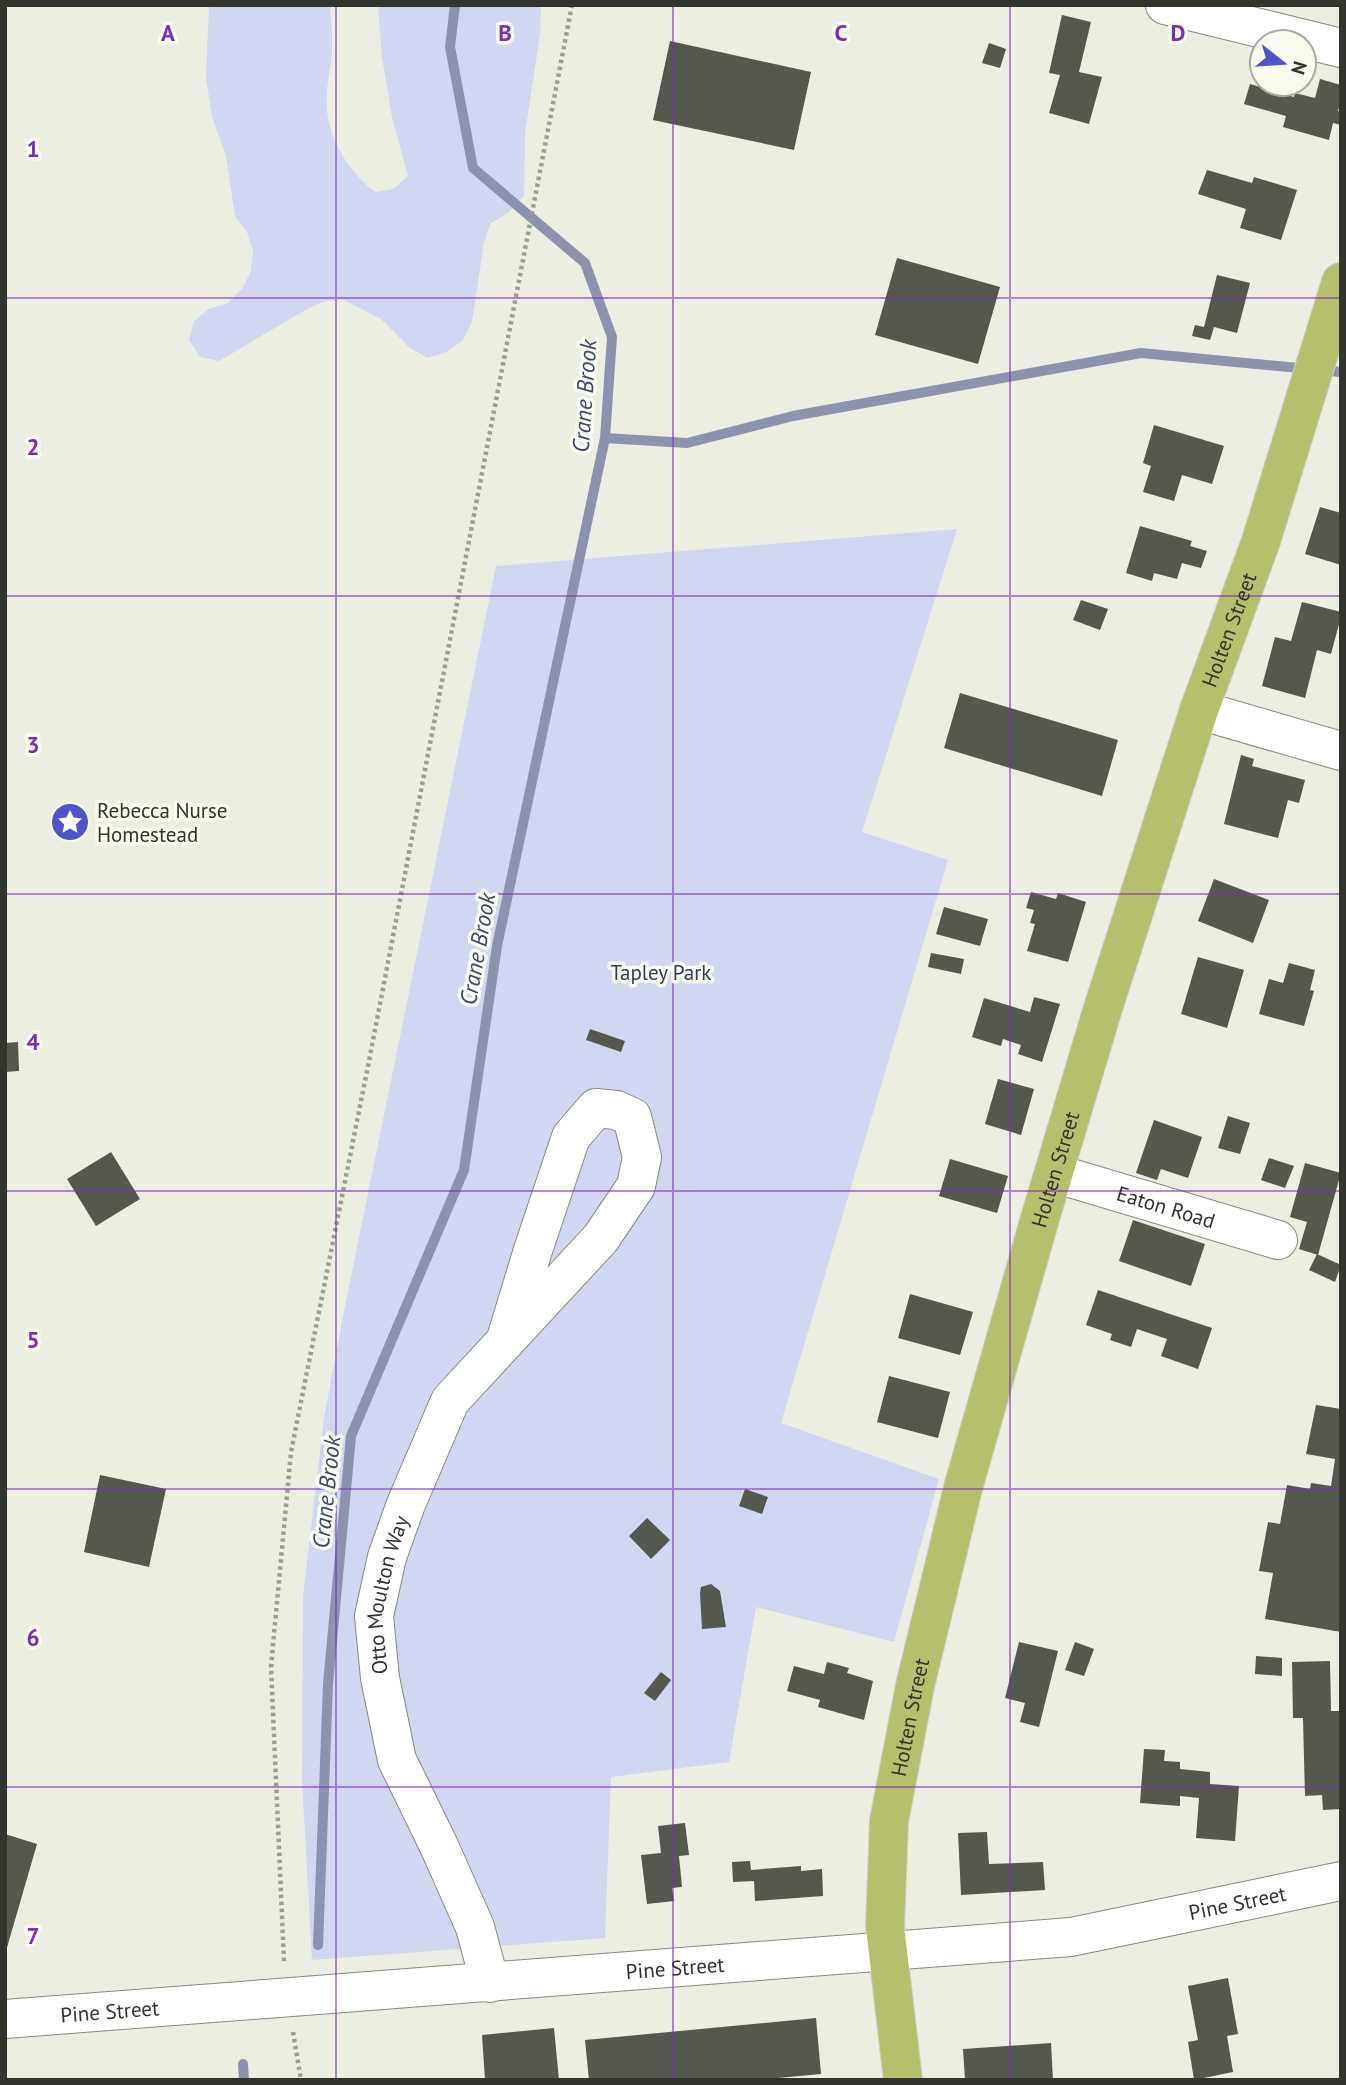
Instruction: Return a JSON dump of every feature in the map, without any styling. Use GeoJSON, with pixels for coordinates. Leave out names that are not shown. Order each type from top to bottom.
{"type":"FeatureCollection","features":[{"type":"Feature","properties":{"kind":"main road","name":"Holten Street"},"geometry":{"type":"LineString","coordinates":[[902,2080],[886,1952],[884,1914],[889,1821],[915,1686],[963,1488],[1115,970],[1199,710],[1261,541],[1341,282]]}},
{"type":"Feature","properties":{"kind":"street"},"geometry":{"type":"LineString","coordinates":[[1165,5],[1341,48]]}},
{"type":"Feature","properties":{"kind":"street"},"geometry":{"type":"LineString","coordinates":[[1199,710],[1341,751]]}},
{"type":"Feature","properties":{"kind":"street","name":"Otto Moulton Way"},"geometry":{"type":"LineString","coordinates":[[490,1983],[475,1927],[397,1760],[380,1678],[374,1616],[387,1557],[406,1504],[450,1401],[505,1342],[601,1238],[636,1186],[642,1157],[632,1117],[616,1110],[596,1108],[571,1137],[505,1342]]}},
{"type":"Feature","properties":{"kind":"street","name":"Eaton Road"},"geometry":{"type":"LineString","coordinates":[[1054,1173],[1278,1240]]}},
{"type":"Feature","properties":{"kind":"street","name":"Pine Street"},"geometry":{"type":"LineString","coordinates":[[5,2020],[1071,1937],[1341,1881]]}},
{"type":"Feature","properties":{"kind":"path"},"geometry":{"type":"LineString","coordinates":[[301,2080],[281,1941],[271,1667],[291,1452],[572,5]]}},
{"type":"Feature","properties":{"kind":"green space"},"geometry":{"type":"Polygon","coordinates":[[[209,5],[331,5],[332,49],[327,87],[329,122],[343,156],[357,175],[375,192],[393,189],[408,176],[392,117],[382,57],[378,5],[541,5],[540,34],[525,134],[524,196],[508,213],[491,223],[484,242],[472,322],[463,340],[447,352],[428,358],[410,348],[381,319],[344,300],[325,301],[307,309],[219,361],[200,357],[189,340],[194,321],[209,309],[228,303],[242,289],[251,271],[253,251],[247,232],[235,216],[226,156],[212,117],[206,78],[209,5]]]}},
{"type":"Feature","properties":{"kind":"green space","name":"Tapley Park"},"geometry":{"type":"Polygon","coordinates":[[[957,529],[862,832],[948,860],[781,1423],[939,1479],[894,1642],[756,1607],[729,1762],[611,1777],[605,1938],[312,1960],[302,1781],[303,1596],[324,1418],[496,566],[957,529]]]}},
{"type":"Feature","properties":{"kind":"building"},"geometry":{"type":"Polygon","coordinates":[[[1062,15],[1091,22],[1079,72],[1102,77],[1089,124],[1049,113],[1060,75],[1049,73],[1062,15]]]}},
{"type":"Feature","properties":{"kind":"building"},"geometry":{"type":"Polygon","coordinates":[[[670,41],[811,72],[794,150],[653,120],[670,41]]]}},
{"type":"Feature","properties":{"kind":"building"},"geometry":{"type":"Polygon","coordinates":[[[989,43],[1006,49],[1000,68],[982,63],[989,43]]]}},
{"type":"Feature","properties":{"kind":"building"},"geometry":{"type":"Polygon","coordinates":[[[1320,79],[1341,85],[1338,111],[1341,112],[1341,125],[1333,123],[1329,140],[1283,127],[1286,116],[1244,104],[1248,91],[1248,98],[1318,98],[1320,79]]]}},
{"type":"Feature","properties":{"kind":"building"},"geometry":{"type":"Polygon","coordinates":[[[1207,170],[1252,183],[1254,177],[1297,190],[1281,240],[1240,228],[1246,209],[1198,194],[1207,170]]]}},
{"type":"Feature","properties":{"kind":"building"},"geometry":{"type":"Polygon","coordinates":[[[897,258],[1000,287],[978,364],[875,335],[897,258]]]}},
{"type":"Feature","properties":{"kind":"building"},"geometry":{"type":"Polygon","coordinates":[[[1217,275],[1250,283],[1237,333],[1214,327],[1210,340],[1192,336],[1195,325],[1204,327],[1217,275]]]}},
{"type":"Feature","properties":{"kind":"building"},"geometry":{"type":"Polygon","coordinates":[[[1154,425],[1224,446],[1212,484],[1182,475],[1174,501],[1143,492],[1151,466],[1143,463],[1154,425]]]}},
{"type":"Feature","properties":{"kind":"building"},"geometry":{"type":"Polygon","coordinates":[[[1320,507],[1341,513],[1341,565],[1305,554],[1320,507]]]}},
{"type":"Feature","properties":{"kind":"building"},"geometry":{"type":"Polygon","coordinates":[[[1140,526],[1192,541],[1190,546],[1207,551],[1201,568],[1182,563],[1177,579],[1154,573],[1152,581],[1126,573],[1140,526]]]}},
{"type":"Feature","properties":{"kind":"building"},"geometry":{"type":"Polygon","coordinates":[[[1081,600],[1108,609],[1100,630],[1073,620],[1081,600]]]}},
{"type":"Feature","properties":{"kind":"building"},"geometry":{"type":"Polygon","coordinates":[[[1302,602],[1341,612],[1341,625],[1339,624],[1331,654],[1317,650],[1305,698],[1262,686],[1275,637],[1291,641],[1302,602]]]}},
{"type":"Feature","properties":{"kind":"building"},"geometry":{"type":"Polygon","coordinates":[[[960,693],[1118,740],[1102,796],[944,748],[960,693]]]}},
{"type":"Feature","properties":{"kind":"building"},"geometry":{"type":"Polygon","coordinates":[[[1241,755],[1254,759],[1252,766],[1305,780],[1299,803],[1288,800],[1278,838],[1224,824],[1241,755]]]}},
{"type":"Feature","properties":{"kind":"building"},"geometry":{"type":"Polygon","coordinates":[[[1214,879],[1269,900],[1253,943],[1198,921],[1214,879]]]}},
{"type":"Feature","properties":{"kind":"building"},"geometry":{"type":"Polygon","coordinates":[[[1031,892],[1056,899],[1058,893],[1086,902],[1068,962],[1027,951],[1035,924],[1030,923],[1034,910],[1026,908],[1031,892]]]}},
{"type":"Feature","properties":{"kind":"building"},"geometry":{"type":"Polygon","coordinates":[[[944,907],[988,919],[980,946],[936,934],[944,907]]]}},
{"type":"Feature","properties":{"kind":"building"},"geometry":{"type":"Polygon","coordinates":[[[931,953],[964,959],[961,974],[928,967],[931,953]]]}},
{"type":"Feature","properties":{"kind":"building"},"geometry":{"type":"Polygon","coordinates":[[[1198,957],[1244,970],[1227,1028],[1181,1014],[1198,957]]]}},
{"type":"Feature","properties":{"kind":"building"},"geometry":{"type":"Polygon","coordinates":[[[1289,963],[1315,970],[1310,990],[1314,991],[1304,1026],[1259,1014],[1269,979],[1283,983],[1289,963]]]}},
{"type":"Feature","properties":{"kind":"building"},"geometry":{"type":"Polygon","coordinates":[[[1034,997],[1060,1004],[1042,1062],[1018,1054],[1021,1045],[1003,1039],[1001,1046],[972,1037],[984,998],[1030,1012],[1034,997]]]}},
{"type":"Feature","properties":{"kind":"building"},"geometry":{"type":"Polygon","coordinates":[[[590,1029],[625,1041],[621,1052],[586,1040],[590,1029]]]}},
{"type":"Feature","properties":{"kind":"building"},"geometry":{"type":"Polygon","coordinates":[[[18,1042],[19,1071],[5,1072],[5,1043],[18,1042]]]}},
{"type":"Feature","properties":{"kind":"building"},"geometry":{"type":"Polygon","coordinates":[[[998,1079],[1034,1089],[1021,1135],[985,1124],[998,1079]]]}},
{"type":"Feature","properties":{"kind":"building"},"geometry":{"type":"Polygon","coordinates":[[[1228,1116],[1250,1123],[1240,1154],[1218,1148],[1228,1116]]]}},
{"type":"Feature","properties":{"kind":"building"},"geometry":{"type":"Polygon","coordinates":[[[1154,1120],[1202,1137],[1188,1178],[1161,1169],[1157,1180],[1136,1173],[1154,1120]]]}},
{"type":"Feature","properties":{"kind":"building"},"geometry":{"type":"Polygon","coordinates":[[[111,1152],[140,1199],[96,1226],[67,1179],[111,1152]]]}},
{"type":"Feature","properties":{"kind":"building"},"geometry":{"type":"Polygon","coordinates":[[[1269,1158],[1294,1166],[1285,1188],[1261,1180],[1269,1158]]]}},
{"type":"Feature","properties":{"kind":"building"},"geometry":{"type":"Polygon","coordinates":[[[950,1159],[1008,1176],[997,1213],[939,1196],[950,1159]]]}},
{"type":"Feature","properties":{"kind":"building"},"geometry":{"type":"Polygon","coordinates":[[[1305,1163],[1341,1173],[1318,1255],[1299,1249],[1307,1222],[1290,1217],[1305,1163]]]}},
{"type":"Feature","properties":{"kind":"building"},"geometry":{"type":"Polygon","coordinates":[[[1133,1220],[1205,1244],[1191,1286],[1119,1261],[1133,1220]]]}},
{"type":"Feature","properties":{"kind":"building"},"geometry":{"type":"Polygon","coordinates":[[[1317,1254],[1341,1265],[1335,1282],[1309,1270],[1317,1254]]]}},
{"type":"Feature","properties":{"kind":"building"},"geometry":{"type":"Polygon","coordinates":[[[1098,1290],[1212,1328],[1198,1369],[1161,1356],[1167,1339],[1137,1329],[1131,1347],[1110,1340],[1112,1334],[1086,1325],[1098,1290]]]}},
{"type":"Feature","properties":{"kind":"building"},"geometry":{"type":"Polygon","coordinates":[[[910,1294],[973,1312],[960,1355],[898,1338],[910,1294]]]}},
{"type":"Feature","properties":{"kind":"building"},"geometry":{"type":"Polygon","coordinates":[[[889,1376],[950,1392],[938,1438],[877,1422],[889,1376]]]}},
{"type":"Feature","properties":{"kind":"building"},"geometry":{"type":"Polygon","coordinates":[[[1316,1405],[1341,1409],[1341,1632],[1265,1619],[1273,1573],[1259,1571],[1268,1522],[1280,1524],[1287,1485],[1310,1489],[1311,1483],[1331,1486],[1335,1459],[1306,1454],[1316,1405]]]}},
{"type":"Feature","properties":{"kind":"building"},"geometry":{"type":"Polygon","coordinates":[[[100,1475],[166,1489],[149,1567],[84,1552],[100,1475]]]}},
{"type":"Feature","properties":{"kind":"building"},"geometry":{"type":"Polygon","coordinates":[[[745,1489],[768,1497],[762,1514],[739,1506],[745,1489]]]}},
{"type":"Feature","properties":{"kind":"building"},"geometry":{"type":"Polygon","coordinates":[[[647,1518],[670,1540],[651,1559],[629,1536],[647,1518]]]}},
{"type":"Feature","properties":{"kind":"building"},"geometry":{"type":"Polygon","coordinates":[[[711,1584],[720,1591],[726,1627],[702,1629],[701,1587],[711,1584]]]}},
{"type":"Feature","properties":{"kind":"building"},"geometry":{"type":"Polygon","coordinates":[[[1019,1642],[1058,1651],[1039,1727],[1020,1722],[1025,1703],[1005,1698],[1019,1642]]]}},
{"type":"Feature","properties":{"kind":"building"},"geometry":{"type":"Polygon","coordinates":[[[1075,1642],[1094,1649],[1084,1676],[1065,1670],[1075,1642]]]}},
{"type":"Feature","properties":{"kind":"building"},"geometry":{"type":"Polygon","coordinates":[[[1256,1656],[1282,1658],[1282,1676],[1255,1674],[1256,1656]]]}},
{"type":"Feature","properties":{"kind":"building"},"geometry":{"type":"Polygon","coordinates":[[[1330,1661],[1331,1711],[1341,1711],[1341,1809],[1323,1810],[1322,1795],[1305,1796],[1303,1718],[1293,1718],[1292,1662],[1330,1661]]]}},
{"type":"Feature","properties":{"kind":"building"},"geometry":{"type":"Polygon","coordinates":[[[827,1662],[849,1668],[847,1673],[873,1681],[864,1720],[818,1707],[820,1700],[787,1691],[794,1666],[824,1674],[827,1662]]]}},
{"type":"Feature","properties":{"kind":"building"},"geometry":{"type":"Polygon","coordinates":[[[661,1672],[671,1680],[655,1701],[644,1693],[661,1672]]]}},
{"type":"Feature","properties":{"kind":"building"},"geometry":{"type":"Polygon","coordinates":[[[1144,1749],[1165,1750],[1164,1761],[1180,1762],[1180,1769],[1210,1772],[1210,1784],[1239,1786],[1235,1841],[1196,1838],[1199,1798],[1180,1796],[1180,1806],[1140,1803],[1144,1749]]]}},
{"type":"Feature","properties":{"kind":"building"},"geometry":{"type":"Polygon","coordinates":[[[685,1823],[689,1855],[679,1856],[682,1887],[672,1888],[674,1901],[647,1904],[641,1855],[661,1853],[658,1826],[685,1823]]]}},
{"type":"Feature","properties":{"kind":"building"},"geometry":{"type":"Polygon","coordinates":[[[987,1832],[989,1864],[1043,1862],[1045,1890],[961,1895],[958,1833],[987,1832]]]}},
{"type":"Feature","properties":{"kind":"building"},"geometry":{"type":"Polygon","coordinates":[[[5,1834],[37,1844],[6,1951],[5,1951],[5,1834]]]}},
{"type":"Feature","properties":{"kind":"building"},"geometry":{"type":"Polygon","coordinates":[[[750,1861],[751,1870],[801,1866],[801,1871],[822,1869],[823,1896],[755,1901],[754,1881],[733,1882],[732,1862],[750,1861]]]}},
{"type":"Feature","properties":{"kind":"building"},"geometry":{"type":"Polygon","coordinates":[[[1228,1978],[1238,2034],[1227,2036],[1233,2072],[1194,2080],[1188,2042],[1198,2040],[1188,1986],[1228,1978]]]}},
{"type":"Feature","properties":{"kind":"building"},"geometry":{"type":"Polygon","coordinates":[[[816,2018],[821,2074],[758,2080],[589,2080],[585,2040],[816,2018]]]}},
{"type":"Feature","properties":{"kind":"building"},"geometry":{"type":"Polygon","coordinates":[[[554,2028],[559,2080],[485,2080],[482,2035],[554,2028]]]}},
{"type":"Feature","properties":{"kind":"building"},"geometry":{"type":"Polygon","coordinates":[[[1051,2043],[1053,2080],[965,2080],[963,2049],[1051,2043]]]}},
{"type":"Feature","properties":{"kind":"waterway","name":"Crane Brook"},"geometry":{"type":"LineString","coordinates":[[318,1945],[328,1684],[351,1436],[464,1170],[497,946],[605,438],[612,337],[585,263],[473,168],[450,47],[455,5]]}},
{"type":"Feature","properties":{"kind":"waterway"},"geometry":{"type":"LineString","coordinates":[[605,438],[687,443],[793,416],[1141,353],[1341,372]]}},
{"type":"Feature","properties":{"kind":"waterway","name":"Crane Brook"},"geometry":{"type":"LineString","coordinates":[[243,2064],[244,2080]]}},
{"type":"Feature","properties":{"kind":"place","name":"Rebecca Nurse Homestead"},"geometry":{"type":"Point","coordinates":[70,822]}}]}
